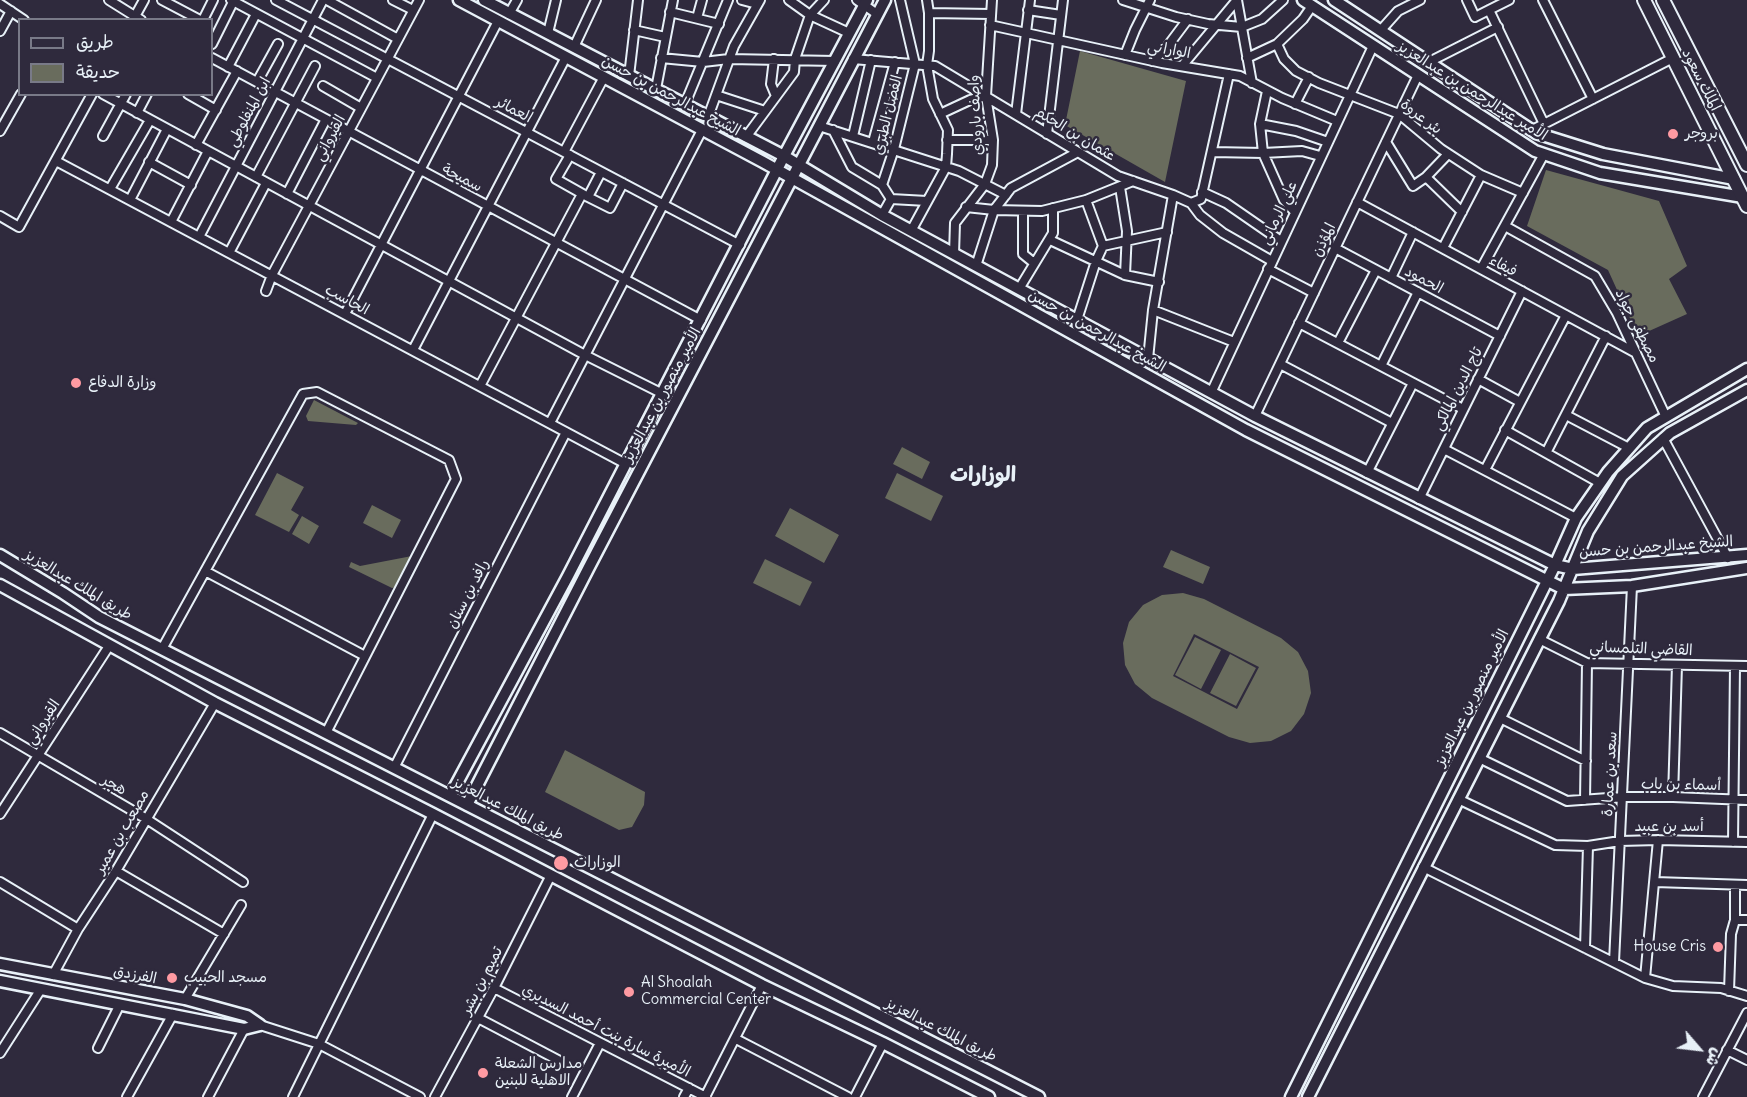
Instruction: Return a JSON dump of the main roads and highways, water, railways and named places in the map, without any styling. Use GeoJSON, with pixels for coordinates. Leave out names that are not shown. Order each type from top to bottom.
{"type":"FeatureCollection","features":[{"type":"Feature","properties":{"kind":"main road","name":"الملك سعود"},"geometry":{"type":"LineString","coordinates":[[1644,0],[1745,201]]}},
{"type":"Feature","properties":{"kind":"main road","name":"الملك سعود"},"geometry":{"type":"LineString","coordinates":[[1663,0],[1747,165]]}},
{"type":"Feature","properties":{"kind":"place","name":"بروجر"},"geometry":{"type":"Point","coordinates":[1673,134]}},
{"type":"Feature","properties":{"kind":"place","name":"وزارة الدفاع"},"geometry":{"type":"Point","coordinates":[76,383]}},
{"type":"Feature","properties":{"kind":"place","name":"الوزارات"},"geometry":{"type":"Point","coordinates":[561,863]}},
{"type":"Feature","properties":{"kind":"place","name":"House Cris"},"geometry":{"type":"Point","coordinates":[1718,947]}},
{"type":"Feature","properties":{"kind":"place","name":"مسجد الحبيب"},"geometry":{"type":"Point","coordinates":[172,978]}},
{"type":"Feature","properties":{"kind":"place","name":"Al Shoalah Commercial Center"},"geometry":{"type":"Point","coordinates":[629,992]}},
{"type":"Feature","properties":{"kind":"place","name":"مدارس الشعلة الاهلية للبنين"},"geometry":{"type":"Point","coordinates":[483,1073]}},
{"type":"Feature","properties":{"kind":"district","name":"الوزارات"},"geometry":{"type":"Point","coordinates":[983,475]}}]}
